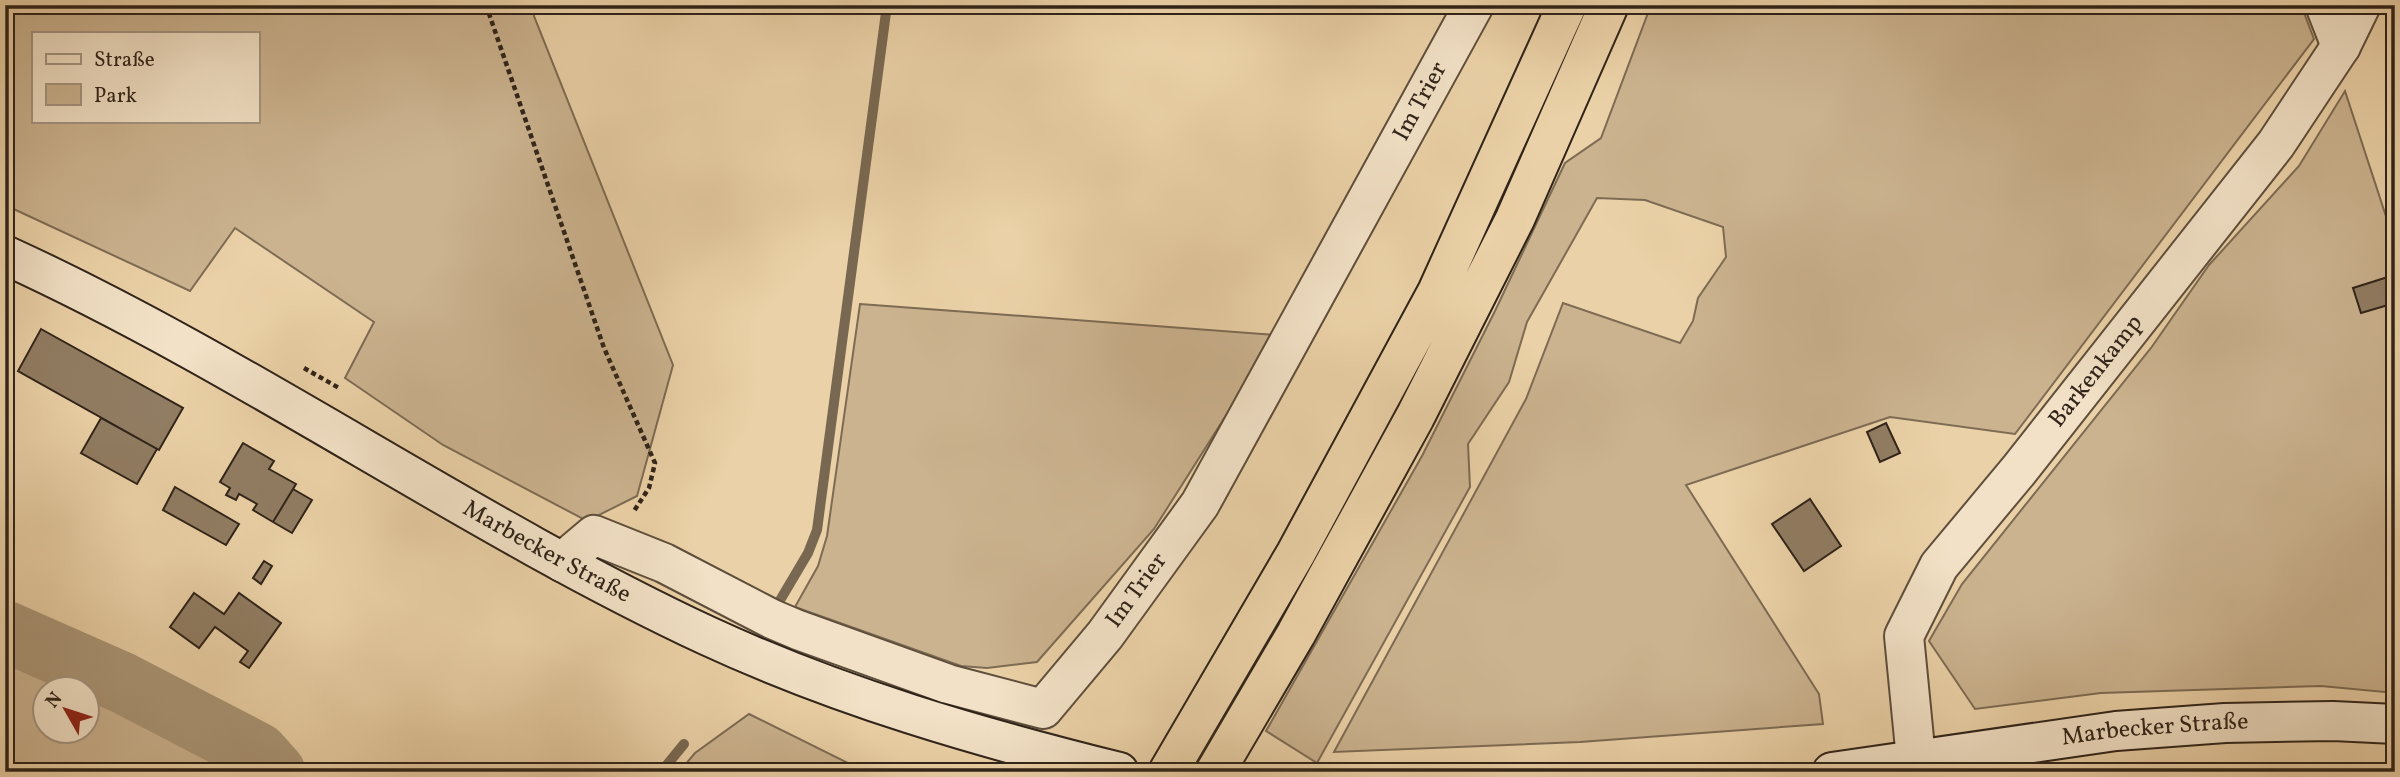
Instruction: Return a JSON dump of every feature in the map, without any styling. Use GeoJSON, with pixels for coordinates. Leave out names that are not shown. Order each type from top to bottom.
{"type":"FeatureCollection","features":[{"type":"Feature","properties":{"kind":"highway"},"geometry":{"type":"LineString","coordinates":[[1168,772],[1296,554],[1437,292],[1567,5]]}},
{"type":"Feature","properties":{"kind":"highway"},"geometry":{"type":"LineString","coordinates":[[1215,772],[1356,527],[1458,333],[1515,219],[1609,5]]}},
{"type":"Feature","properties":{"kind":"street","name":"Im Trier"},"geometry":{"type":"LineString","coordinates":[[594,535],[664,563],[798,630],[948,684],[1043,709],[1105,635],[1200,504],[1474,5]]}},
{"type":"Feature","properties":{"kind":"street"},"geometry":{"type":"LineString","coordinates":[[2325,5],[2341,46]]}},
{"type":"Feature","properties":{"kind":"street","name":"Barkenkamp"},"geometry":{"type":"LineString","coordinates":[[1916,759],[1904,636],[1939,566],[2019,470],[2276,144],[2341,46],[2361,5]]}},
{"type":"Feature","properties":{"kind":"street","name":"Marbecker Straße"},"geometry":{"type":"LineString","coordinates":[[5,255],[218,363],[562,562],[697,631],[883,707],[1012,746],[1119,772]]}},
{"type":"Feature","properties":{"kind":"street"},"geometry":{"type":"LineString","coordinates":[[562,562],[594,535]]}},
{"type":"Feature","properties":{"kind":"street","name":"Marbecker Straße"},"geometry":{"type":"LineString","coordinates":[[1832,772],[2116,731],[2225,723],[2333,721],[2395,724]]}},
{"type":"Feature","properties":{"kind":"path"},"geometry":{"type":"LineString","coordinates":[[486,5],[604,348],[655,463],[649,488],[636,510],[594,535]]}},
{"type":"Feature","properties":{"kind":"green space"},"geometry":{"type":"Polygon","coordinates":[[[5,5],[535,5],[534,16],[673,365],[637,496],[587,521],[443,445],[345,378],[374,322],[235,228],[190,291],[5,205],[5,5]]]}},
{"type":"Feature","properties":{"kind":"green space"},"geometry":{"type":"Polygon","coordinates":[[[1651,5],[2301,5],[2314,39],[2015,434],[1890,417],[1686,485],[1819,694],[1823,724],[1580,742],[1334,752],[1526,399],[1563,303],[1680,343],[1693,321],[1698,298],[1726,257],[1723,227],[1645,200],[1597,198],[1527,322],[1509,382],[1468,444],[1470,487],[1317,763],[1266,731],[1422,456],[1565,163],[1601,138],[1651,5]]]}},
{"type":"Feature","properties":{"kind":"green space"},"geometry":{"type":"Polygon","coordinates":[[[2345,91],[2395,244],[2395,693],[2321,686],[2101,693],[1975,709],[1929,641],[1962,584],[2151,348],[2209,265],[2299,166],[2345,91]]]}},
{"type":"Feature","properties":{"kind":"green space"},"geometry":{"type":"Polygon","coordinates":[[[860,304],[1277,335],[1154,529],[1037,662],[987,668],[961,666],[795,607],[818,566],[827,536],[860,304]]]}},
{"type":"Feature","properties":{"kind":"green space"},"geometry":{"type":"Polygon","coordinates":[[[5,653],[61,676],[32,676],[32,746],[102,746],[102,693],[190,729],[255,772],[5,772],[5,653]]]}},
{"type":"Feature","properties":{"kind":"green space"},"geometry":{"type":"Polygon","coordinates":[[[749,714],[856,767],[884,772],[679,772],[695,753],[749,714]]]}},
{"type":"Feature","properties":{"kind":"building"},"geometry":{"type":"Polygon","coordinates":[[[2391,276],[2395,287],[2395,303],[2361,313],[2353,288],[2391,276]]]}},
{"type":"Feature","properties":{"kind":"building"},"geometry":{"type":"Polygon","coordinates":[[[41,329],[183,408],[159,450],[18,371],[41,329]]]}},
{"type":"Feature","properties":{"kind":"building"},"geometry":{"type":"Polygon","coordinates":[[[101,418],[157,449],[137,484],[81,453],[101,418]]]}},
{"type":"Feature","properties":{"kind":"building"},"geometry":{"type":"Polygon","coordinates":[[[1886,423],[1900,453],[1880,462],[1867,432],[1886,423]]]}},
{"type":"Feature","properties":{"kind":"building"},"geometry":{"type":"Polygon","coordinates":[[[243,443],[274,461],[269,469],[296,484],[273,522],[253,510],[257,504],[239,494],[236,500],[226,495],[230,488],[220,482],[243,443]]]}},
{"type":"Feature","properties":{"kind":"building"},"geometry":{"type":"Polygon","coordinates":[[[175,487],[239,524],[226,545],[163,510],[175,487]]]}},
{"type":"Feature","properties":{"kind":"building"},"geometry":{"type":"Polygon","coordinates":[[[293,489],[312,500],[292,533],[273,522],[293,489]]]}},
{"type":"Feature","properties":{"kind":"building"},"geometry":{"type":"Polygon","coordinates":[[[1810,499],[1841,546],[1804,571],[1772,524],[1810,499]]]}},
{"type":"Feature","properties":{"kind":"building"},"geometry":{"type":"Polygon","coordinates":[[[264,561],[272,566],[261,584],[253,578],[264,561]]]}},
{"type":"Feature","properties":{"kind":"building"},"geometry":{"type":"Polygon","coordinates":[[[194,593],[224,614],[239,593],[281,623],[249,668],[240,662],[248,651],[215,627],[199,648],[170,627],[194,593]]]}},
{"type":"Feature","properties":{"kind":"waterway"},"geometry":{"type":"LineString","coordinates":[[779,602],[808,553],[817,530],[887,5]]}},
{"type":"Feature","properties":{"kind":"waterway"},"geometry":{"type":"LineString","coordinates":[[5,631],[123,683],[258,753],[275,772]]}},
{"type":"Feature","properties":{"kind":"waterway"},"geometry":{"type":"LineString","coordinates":[[661,772],[684,744]]}}]}
